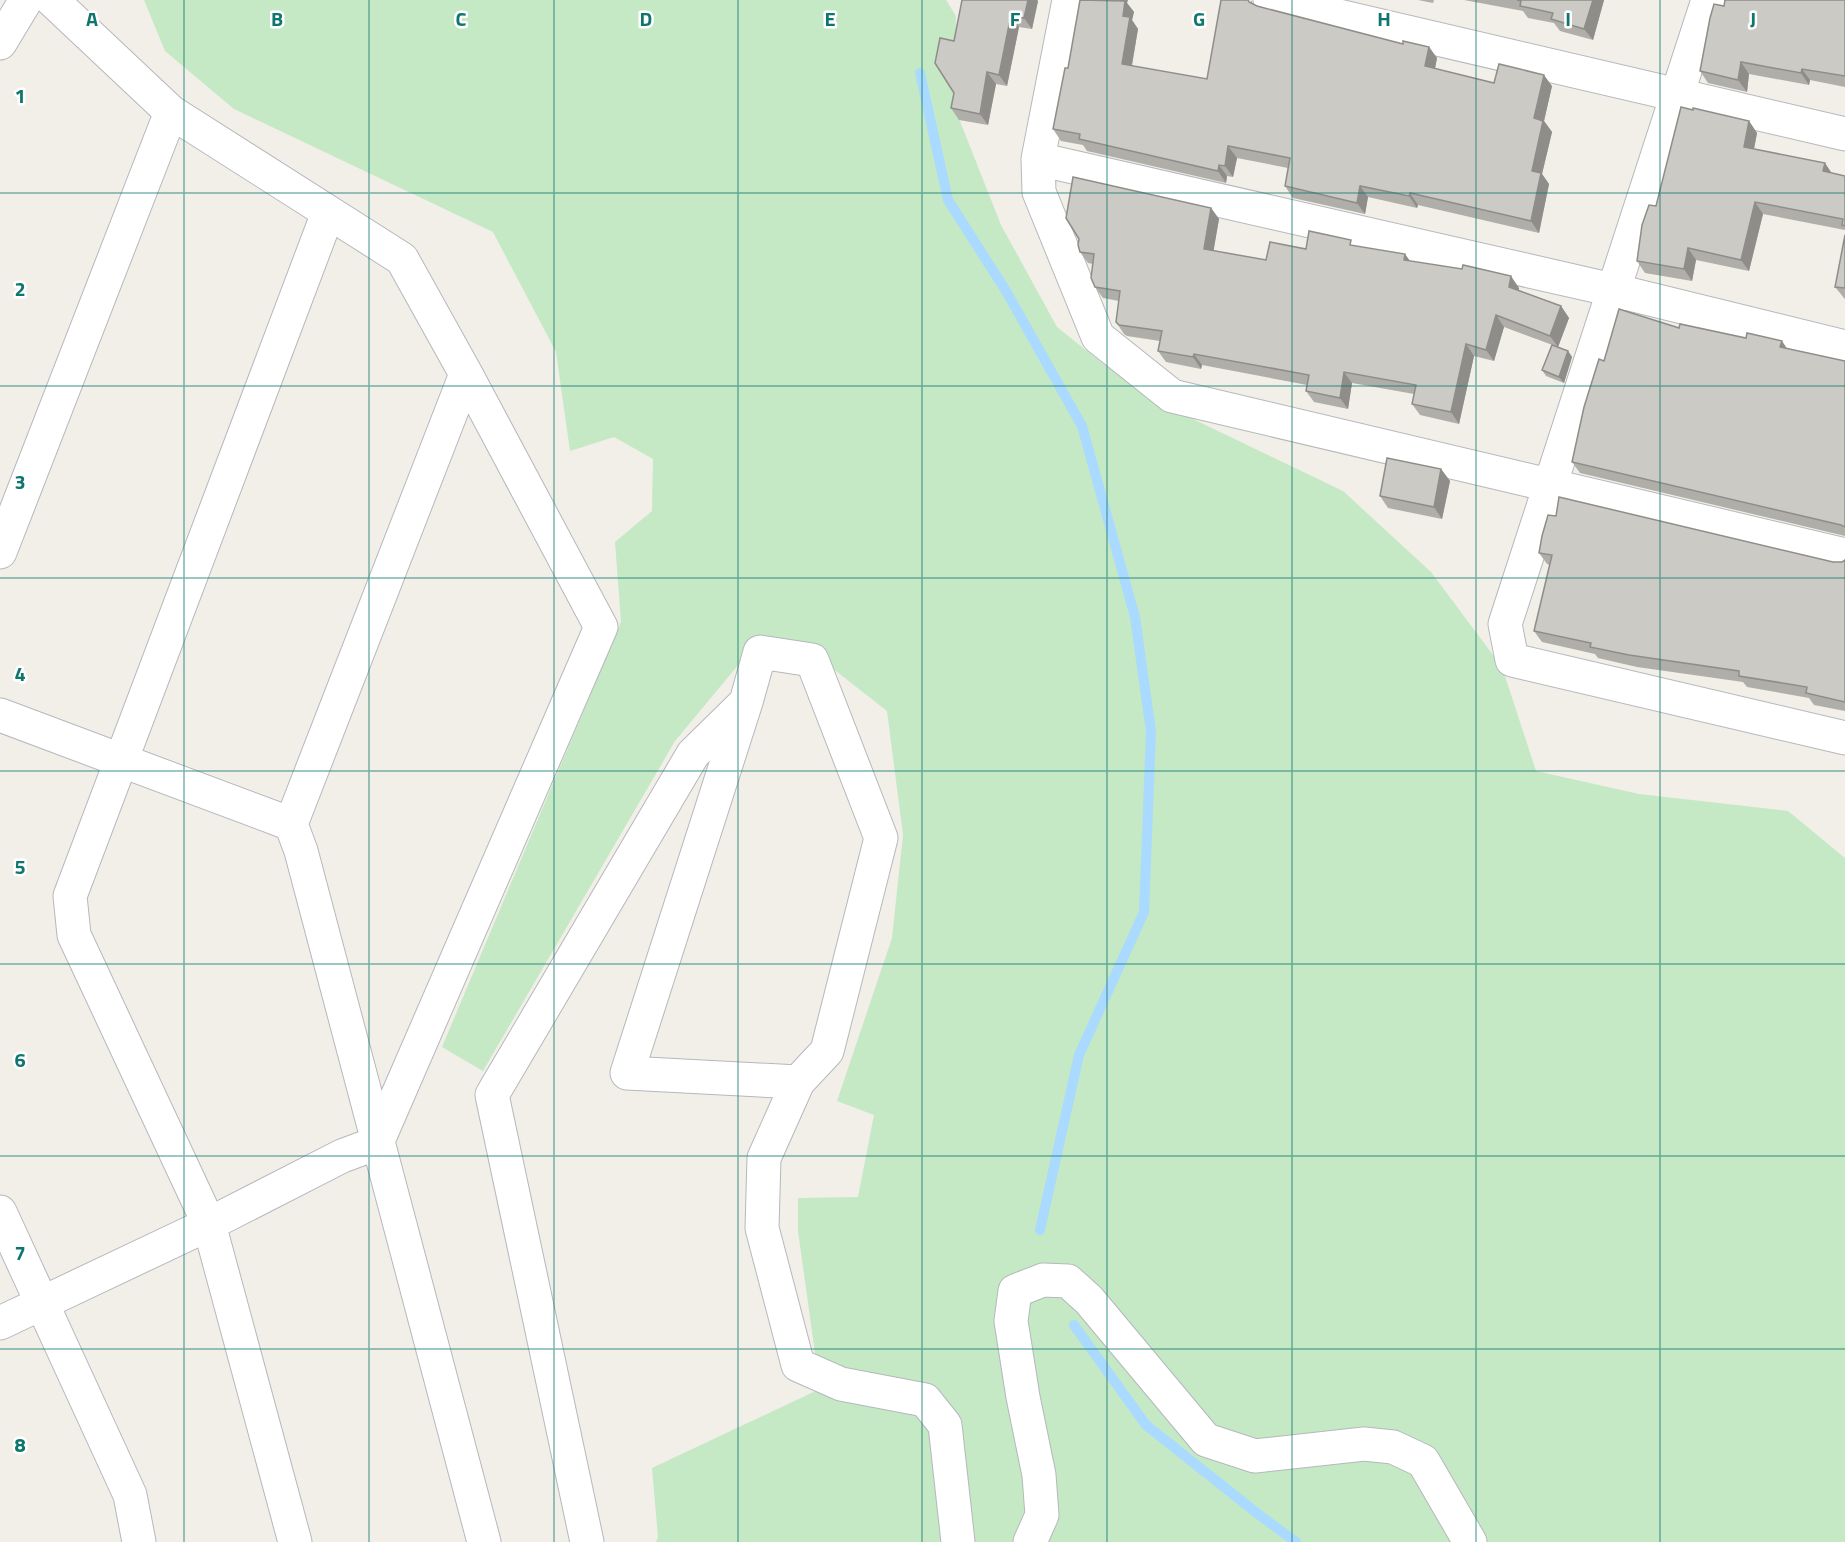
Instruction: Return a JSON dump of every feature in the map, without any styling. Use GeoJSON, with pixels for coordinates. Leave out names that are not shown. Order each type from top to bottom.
{"type":"FeatureCollection","features":[{"type":"Feature","properties":{"kind":"street"},"geometry":{"type":"LineString","coordinates":[[0,43],[26,0]]}},
{"type":"Feature","properties":{"kind":"street"},"geometry":{"type":"LineString","coordinates":[[0,1323],[209,1224],[342,1156],[377,1143],[601,627],[402,259],[171,112],[52,0]]}},
{"type":"Feature","properties":{"kind":"street"},"geometry":{"type":"LineString","coordinates":[[1070,0],[1038,159],[1039,192],[1098,337],[1172,396],[1845,555]]}},
{"type":"Feature","properties":{"kind":"street"},"geometry":{"type":"LineString","coordinates":[[1270,0],[1845,134]]}},
{"type":"Feature","properties":{"kind":"street"},"geometry":{"type":"LineString","coordinates":[[1708,0],[1505,624],[1512,660],[1845,738]]}},
{"type":"Feature","properties":{"kind":"street"},"geometry":{"type":"LineString","coordinates":[[0,552],[171,112]]}},
{"type":"Feature","properties":{"kind":"street"},"geometry":{"type":"LineString","coordinates":[[1038,159],[1613,290],[1845,346]]}},
{"type":"Feature","properties":{"kind":"street"},"geometry":{"type":"LineString","coordinates":[[295,1542],[209,1224],[74,935],[70,896],[328,213]]}},
{"type":"Feature","properties":{"kind":"street"},"geometry":{"type":"LineString","coordinates":[[466,374],[291,824],[301,851],[484,1542]]}},
{"type":"Feature","properties":{"kind":"street"},"geometry":{"type":"LineString","coordinates":[[798,1082],[627,1073],[760,652],[812,660],[881,838],[827,1051],[798,1082],[764,1158],[762,1228],[798,1365],[841,1384],[925,1400],[945,1425],[958,1542]]}},
{"type":"Feature","properties":{"kind":"street"},"geometry":{"type":"LineString","coordinates":[[587,1542],[492,1095],[693,754],[746,702]]}},
{"type":"Feature","properties":{"kind":"street"},"geometry":{"type":"LineString","coordinates":[[0,715],[291,824]]}},
{"type":"Feature","properties":{"kind":"street"},"geometry":{"type":"LineString","coordinates":[[0,1212],[130,1495],[139,1542]]}},
{"type":"Feature","properties":{"kind":"street"},"geometry":{"type":"LineString","coordinates":[[1030,1542],[1042,1515],[1039,1475],[1011,1321],[1015,1291],[1043,1280],[1068,1281],[1089,1300],[1206,1440],[1255,1456],[1364,1444],[1393,1448],[1423,1461],[1470,1542]]}},
{"type":"Feature","properties":{"kind":"green space"},"geometry":{"type":"Polygon","coordinates":[[[144,0],[946,0],[956,16],[954,106],[1001,225],[1057,327],[1107,367],[1166,406],[1343,491],[1431,572],[1502,667],[1536,771],[1639,794],[1788,811],[1845,858],[1845,1542],[656,1542],[658,1537],[652,1468],[820,1389],[798,1231],[798,1198],[858,1197],[874,1115],[837,1101],[892,938],[903,835],[887,711],[804,646],[744,658],[675,741],[483,1071],[442,1047],[621,622],[615,542],[652,511],[653,459],[614,437],[570,451],[556,352],[493,232],[234,109],[165,51],[144,0]]]}},
{"type":"Feature","properties":{"kind":"building"},"geometry":{"type":"Polygon","coordinates":[[[962,0],[1028,0],[1024,18],[1011,15],[999,75],[987,72],[980,114],[951,108],[954,93],[935,63],[940,38],[954,41],[962,0]]]}},
{"type":"Feature","properties":{"kind":"building"},"geometry":{"type":"Polygon","coordinates":[[[1080,0],[1125,1],[1123,16],[1130,17],[1122,64],[1207,79],[1221,0],[1248,0],[1257,6],[1403,44],[1403,41],[1429,47],[1425,66],[1494,83],[1499,64],[1544,75],[1534,118],[1543,121],[1532,171],[1541,173],[1531,221],[1410,193],[1409,196],[1360,186],[1357,203],[1285,186],[1290,158],[1228,146],[1225,166],[1219,165],[1218,171],[1079,139],[1080,134],[1053,129],[1065,68],[1068,68],[1080,0]]]}},
{"type":"Feature","properties":{"kind":"building"},"geometry":{"type":"Polygon","coordinates":[[[1517,0],[1593,0],[1584,29],[1551,19],[1553,13],[1520,6],[1521,1],[1517,0]]]}},
{"type":"Feature","properties":{"kind":"building"},"geometry":{"type":"Polygon","coordinates":[[[1725,0],[1845,0],[1845,76],[1802,69],[1801,73],[1741,62],[1738,80],[1700,71],[1714,4],[1724,6],[1725,0]]]}},
{"type":"Feature","properties":{"kind":"building"},"geometry":{"type":"Polygon","coordinates":[[[1681,107],[1749,121],[1744,147],[1825,163],[1823,171],[1845,176],[1845,226],[1842,225],[1843,219],[1755,202],[1741,260],[1688,248],[1684,269],[1637,261],[1642,225],[1649,205],[1656,206],[1681,107]]]}},
{"type":"Feature","properties":{"kind":"building"},"geometry":{"type":"Polygon","coordinates":[[[1073,177],[1211,208],[1204,249],[1266,260],[1270,242],[1306,249],[1309,231],[1351,240],[1350,245],[1405,254],[1404,260],[1462,269],[1463,265],[1511,276],[1509,287],[1561,306],[1550,336],[1496,315],[1486,350],[1466,344],[1451,412],[1412,404],[1416,385],[1344,372],[1340,398],[1306,391],[1309,375],[1194,354],[1193,357],[1158,351],[1162,331],[1119,325],[1116,322],[1120,291],[1095,287],[1091,278],[1094,254],[1080,252],[1079,239],[1066,218],[1073,177]]]}},
{"type":"Feature","properties":{"kind":"building"},"geometry":{"type":"Polygon","coordinates":[[[1845,235],[1845,288],[1835,287],[1845,235]]]}},
{"type":"Feature","properties":{"kind":"building"},"geometry":{"type":"Polygon","coordinates":[[[1619,309],[1679,328],[1680,324],[1746,338],[1747,333],[1782,341],[1780,347],[1845,361],[1845,527],[1572,462],[1584,407],[1599,359],[1604,361],[1619,309]]]}},
{"type":"Feature","properties":{"kind":"building"},"geometry":{"type":"Polygon","coordinates":[[[1552,345],[1568,351],[1559,377],[1542,370],[1552,345]]]}},
{"type":"Feature","properties":{"kind":"building"},"geometry":{"type":"Polygon","coordinates":[[[1387,458],[1441,469],[1434,507],[1380,496],[1387,458]]]}},
{"type":"Feature","properties":{"kind":"building"},"geometry":{"type":"Polygon","coordinates":[[[1559,497],[1833,562],[1845,560],[1845,702],[1806,693],[1807,687],[1739,676],[1739,671],[1629,655],[1590,647],[1591,643],[1534,631],[1552,555],[1539,553],[1542,536],[1548,515],[1556,516],[1559,497]]]}},
{"type":"Feature","properties":{"kind":"waterway"},"geometry":{"type":"LineString","coordinates":[[920,73],[948,200],[1006,291],[1082,426],[1135,617],[1151,732],[1144,912],[1079,1055],[1040,1230]]}},
{"type":"Feature","properties":{"kind":"waterway"},"geometry":{"type":"LineString","coordinates":[[1074,1325],[1146,1425],[1296,1542]]}}]}
